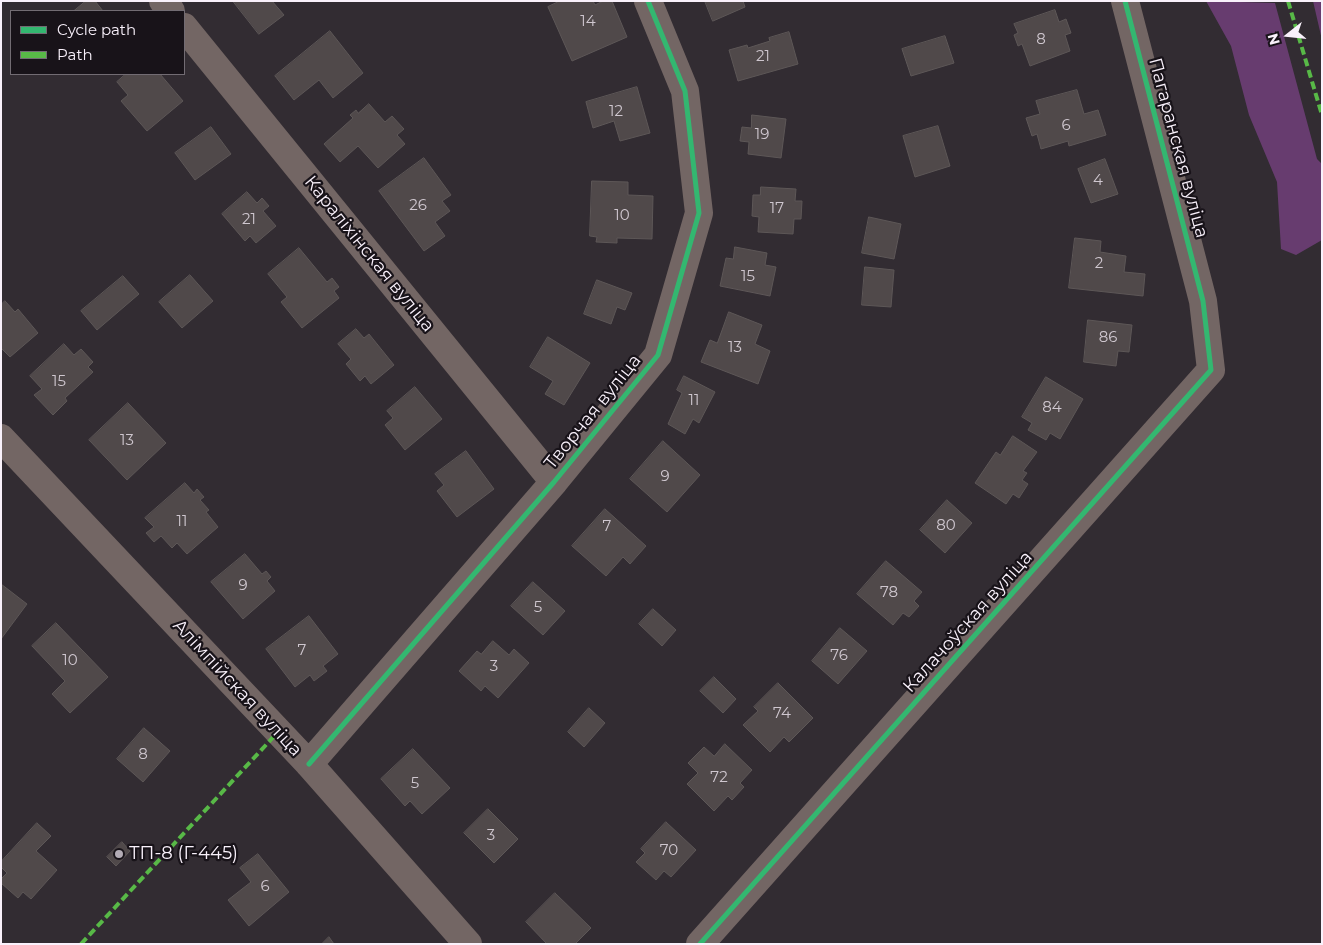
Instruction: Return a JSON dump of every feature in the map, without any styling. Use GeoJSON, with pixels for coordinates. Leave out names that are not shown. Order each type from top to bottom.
{"type":"FeatureCollection","features":[{"type":"Feature","properties":{"kind":"street","name":"Творчая вуліца"},"geometry":{"type":"LineString","coordinates":[[309,764],[554,482],[658,355],[698,213],[685,91],[648,1]]}},
{"type":"Feature","properties":{"kind":"street","name":"Пагаранская вуліца"},"geometry":{"type":"LineString","coordinates":[[1125,1],[1203,301]]}},
{"type":"Feature","properties":{"kind":"street","name":"Караліхінская вуліца"},"geometry":{"type":"LineString","coordinates":[[185,28],[554,482]]}},
{"type":"Feature","properties":{"kind":"street","name":"Калачоўская вуліца"},"geometry":{"type":"LineString","coordinates":[[700,944],[1211,370],[1203,301]]}},
{"type":"Feature","properties":{"kind":"street","name":"Алімпійская вуліца"},"geometry":{"type":"LineString","coordinates":[[1,438],[309,764],[468,944]]}},
{"type":"Feature","properties":{"kind":"shaded area"},"geometry":{"type":"Polygon","coordinates":[[[1206,1],[1275,3],[1317,159],[1322,164],[1322,240],[1296,255],[1281,249],[1277,182],[1249,115],[1231,46],[1206,1]]]}},
{"type":"Feature","properties":{"kind":"shaded area"},"geometry":{"type":"Polygon","coordinates":[[[1313,1],[1322,1],[1322,40],[1313,1]]]}},
{"type":"Feature","properties":{"kind":"building"},"geometry":{"type":"Polygon","coordinates":[[[86,1],[95,1],[102,10],[75,10],[86,1]]]}},
{"type":"Feature","properties":{"kind":"building"},"geometry":{"type":"Polygon","coordinates":[[[233,1],[272,1],[284,15],[259,34],[233,1]]]}},
{"type":"Feature","properties":{"kind":"building"},"geometry":{"type":"Polygon","coordinates":[[[560,1],[593,1],[595,5],[603,1],[612,1],[627,37],[572,61],[548,7],[560,1]]]}},
{"type":"Feature","properties":{"kind":"building"},"geometry":{"type":"Polygon","coordinates":[[[705,1],[743,1],[745,7],[713,21],[705,1]]]}},
{"type":"Feature","properties":{"kind":"building"},"geometry":{"type":"Polygon","coordinates":[[[1055,10],[1059,22],[1066,19],[1071,33],[1065,35],[1070,51],[1030,66],[1022,44],[1018,46],[1014,35],[1018,33],[1014,24],[1055,10]]]}},
{"type":"Feature","properties":{"kind":"building"},"geometry":{"type":"Polygon","coordinates":[[[330,31],[363,73],[333,98],[319,80],[294,100],[275,76],[330,31]]]}},
{"type":"Feature","properties":{"kind":"building"},"geometry":{"type":"Polygon","coordinates":[[[789,32],[798,64],[738,81],[729,50],[747,45],[748,48],[770,41],[769,38],[789,32]]]}},
{"type":"Feature","properties":{"kind":"building"},"geometry":{"type":"Polygon","coordinates":[[[945,36],[954,63],[911,76],[902,49],[945,36]]]}},
{"type":"Feature","properties":{"kind":"building"},"geometry":{"type":"Polygon","coordinates":[[[125,75],[161,75],[183,101],[147,131],[121,101],[128,95],[117,82],[125,75]]]}},
{"type":"Feature","properties":{"kind":"building"},"geometry":{"type":"Polygon","coordinates":[[[637,87],[650,133],[620,141],[614,121],[593,128],[586,102],[637,87]]]}},
{"type":"Feature","properties":{"kind":"building"},"geometry":{"type":"Polygon","coordinates":[[[1077,90],[1084,114],[1098,110],[1106,135],[1069,146],[1068,141],[1041,149],[1037,134],[1032,136],[1026,118],[1040,114],[1036,101],[1077,90]]]}},
{"type":"Feature","properties":{"kind":"building"},"geometry":{"type":"Polygon","coordinates":[[[369,104],[385,122],[392,116],[404,129],[397,135],[405,144],[378,168],[358,146],[340,162],[324,144],[353,118],[350,115],[356,110],[358,113],[369,104]]]}},
{"type":"Feature","properties":{"kind":"building"},"geometry":{"type":"Polygon","coordinates":[[[752,115],[786,119],[781,158],[748,154],[749,142],[740,141],[742,127],[751,128],[752,115]]]}},
{"type":"Feature","properties":{"kind":"building"},"geometry":{"type":"Polygon","coordinates":[[[938,126],[950,166],[915,177],[903,136],[938,126]]]}},
{"type":"Feature","properties":{"kind":"building"},"geometry":{"type":"Polygon","coordinates":[[[211,127],[231,154],[195,180],[175,153],[211,127]]]}},
{"type":"Feature","properties":{"kind":"building"},"geometry":{"type":"Polygon","coordinates":[[[424,158],[451,195],[442,201],[450,211],[435,222],[445,236],[424,251],[379,191],[424,158]]]}},
{"type":"Feature","properties":{"kind":"building"},"geometry":{"type":"Polygon","coordinates":[[[1105,159],[1118,194],[1091,203],[1078,169],[1105,159]]]}},
{"type":"Feature","properties":{"kind":"building"},"geometry":{"type":"Polygon","coordinates":[[[592,181],[628,182],[628,195],[653,196],[652,239],[617,238],[617,243],[596,242],[597,237],[590,236],[592,181]]]}},
{"type":"Feature","properties":{"kind":"building"},"geometry":{"type":"Polygon","coordinates":[[[761,187],[796,189],[795,201],[802,201],[801,219],[794,219],[793,234],[758,232],[759,217],[752,216],[753,195],[760,195],[761,187]]]}},
{"type":"Feature","properties":{"kind":"building"},"geometry":{"type":"Polygon","coordinates":[[[247,192],[257,203],[262,198],[269,206],[263,211],[276,226],[256,243],[250,236],[245,241],[222,214],[247,192]]]}},
{"type":"Feature","properties":{"kind":"building"},"geometry":{"type":"Polygon","coordinates":[[[869,217],[901,224],[894,259],[862,253],[869,217]]]}},
{"type":"Feature","properties":{"kind":"building"},"geometry":{"type":"Polygon","coordinates":[[[1075,238],[1101,241],[1100,252],[1126,256],[1124,272],[1145,274],[1143,296],[1069,288],[1075,238]]]}},
{"type":"Feature","properties":{"kind":"building"},"geometry":{"type":"Polygon","coordinates":[[[735,247],[767,253],[765,265],[776,267],[770,296],[720,286],[726,258],[733,259],[735,247]]]}},
{"type":"Feature","properties":{"kind":"building"},"geometry":{"type":"Polygon","coordinates":[[[299,248],[327,282],[332,278],[339,287],[334,291],[339,298],[302,328],[281,302],[287,297],[268,274],[299,248]]]}},
{"type":"Feature","properties":{"kind":"building"},"geometry":{"type":"Polygon","coordinates":[[[865,267],[894,270],[891,307],[862,305],[865,267]]]}},
{"type":"Feature","properties":{"kind":"building"},"geometry":{"type":"Polygon","coordinates":[[[190,275],[213,301],[182,328],[159,302],[190,275]]]}},
{"type":"Feature","properties":{"kind":"building"},"geometry":{"type":"Polygon","coordinates":[[[123,276],[139,294],[97,330],[81,311],[123,276]]]}},
{"type":"Feature","properties":{"kind":"building"},"geometry":{"type":"Polygon","coordinates":[[[597,280],[632,293],[625,310],[617,307],[611,324],[584,314],[597,280]]]}},
{"type":"Feature","properties":{"kind":"building"},"geometry":{"type":"Polygon","coordinates":[[[5,301],[15,312],[18,309],[38,333],[10,357],[1,348],[1,305],[5,301]]]}},
{"type":"Feature","properties":{"kind":"building"},"geometry":{"type":"Polygon","coordinates":[[[729,312],[762,325],[755,344],[770,351],[758,384],[701,362],[710,340],[717,343],[729,312]]]}},
{"type":"Feature","properties":{"kind":"building"},"geometry":{"type":"Polygon","coordinates":[[[1088,320],[1132,325],[1129,352],[1118,351],[1116,366],[1084,362],[1088,320]]]}},
{"type":"Feature","properties":{"kind":"building"},"geometry":{"type":"Polygon","coordinates":[[[356,329],[364,338],[369,334],[394,365],[371,384],[365,376],[360,381],[346,364],[351,359],[338,344],[356,329]]]}},
{"type":"Feature","properties":{"kind":"building"},"geometry":{"type":"Polygon","coordinates":[[[548,337],[590,363],[564,405],[545,394],[553,381],[530,367],[548,337]]]}},
{"type":"Feature","properties":{"kind":"building"},"geometry":{"type":"Polygon","coordinates":[[[64,344],[74,355],[81,349],[93,362],[88,367],[93,372],[65,398],[67,401],[53,415],[34,395],[42,389],[30,376],[64,344]]]}},
{"type":"Feature","properties":{"kind":"building"},"geometry":{"type":"Polygon","coordinates":[[[684,376],[715,392],[699,423],[693,419],[685,434],[668,424],[682,393],[677,390],[684,376]]]}},
{"type":"Feature","properties":{"kind":"building"},"geometry":{"type":"Polygon","coordinates":[[[1046,377],[1083,399],[1060,439],[1050,433],[1046,440],[1028,430],[1032,423],[1022,417],[1046,377]]]}},
{"type":"Feature","properties":{"kind":"building"},"geometry":{"type":"Polygon","coordinates":[[[415,387],[442,419],[405,450],[385,425],[393,418],[387,411],[415,387]]]}},
{"type":"Feature","properties":{"kind":"building"},"geometry":{"type":"Polygon","coordinates":[[[128,403],[166,443],[127,480],[89,440],[128,403]]]}},
{"type":"Feature","properties":{"kind":"building"},"geometry":{"type":"Polygon","coordinates":[[[1013,436],[1037,452],[1023,471],[1027,473],[1022,480],[1028,484],[1019,498],[1013,494],[1006,504],[975,483],[996,452],[1000,455],[1013,436]]]}},
{"type":"Feature","properties":{"kind":"building"},"geometry":{"type":"Polygon","coordinates":[[[663,441],[700,475],[667,512],[630,479],[663,441]]]}},
{"type":"Feature","properties":{"kind":"building"},"geometry":{"type":"Polygon","coordinates":[[[466,451],[494,489],[457,517],[437,491],[444,485],[435,474],[466,451]]]}},
{"type":"Feature","properties":{"kind":"building"},"geometry":{"type":"Polygon","coordinates":[[[185,483],[194,493],[197,489],[204,497],[200,500],[209,510],[206,512],[218,527],[187,554],[177,543],[172,548],[161,536],[154,542],[146,533],[154,527],[145,518],[185,483]]]}},
{"type":"Feature","properties":{"kind":"building"},"geometry":{"type":"Polygon","coordinates":[[[947,500],[972,523],[945,553],[920,530],[947,500]]]}},
{"type":"Feature","properties":{"kind":"building"},"geometry":{"type":"Polygon","coordinates":[[[605,509],[646,546],[630,564],[623,557],[606,576],[572,546],[605,509]]]}},
{"type":"Feature","properties":{"kind":"building"},"geometry":{"type":"Polygon","coordinates":[[[245,554],[262,574],[266,571],[271,577],[267,581],[275,591],[243,619],[211,582],[245,554]]]}},
{"type":"Feature","properties":{"kind":"building"},"geometry":{"type":"Polygon","coordinates":[[[886,561],[922,592],[914,601],[919,606],[909,617],[903,613],[893,625],[857,594],[886,561]]]}},
{"type":"Feature","properties":{"kind":"building"},"geometry":{"type":"Polygon","coordinates":[[[533,582],[565,611],[543,635],[511,606],[533,582]]]}},
{"type":"Feature","properties":{"kind":"building"},"geometry":{"type":"Polygon","coordinates":[[[1,584],[27,604],[1,639],[1,584]]]}},
{"type":"Feature","properties":{"kind":"building"},"geometry":{"type":"Polygon","coordinates":[[[653,609],[676,630],[662,646],[639,624],[653,609]]]}},
{"type":"Feature","properties":{"kind":"building"},"geometry":{"type":"Polygon","coordinates":[[[309,616],[338,654],[323,666],[327,671],[314,681],[310,675],[295,687],[266,649],[309,616]]]}},
{"type":"Feature","properties":{"kind":"building"},"geometry":{"type":"Polygon","coordinates":[[[56,623],[108,677],[70,713],[52,694],[65,681],[32,646],[56,623]]]}},
{"type":"Feature","properties":{"kind":"building"},"geometry":{"type":"Polygon","coordinates":[[[840,628],[867,651],[838,684],[812,661],[840,628]]]}},
{"type":"Feature","properties":{"kind":"building"},"geometry":{"type":"Polygon","coordinates":[[[493,641],[509,655],[514,649],[529,663],[498,698],[485,686],[481,691],[459,671],[477,651],[481,654],[493,641]]]}},
{"type":"Feature","properties":{"kind":"building"},"geometry":{"type":"Polygon","coordinates":[[[714,677],[736,699],[723,713],[700,691],[714,677]]]}},
{"type":"Feature","properties":{"kind":"building"},"geometry":{"type":"Polygon","coordinates":[[[778,683],[813,718],[789,742],[784,737],[770,752],[743,725],[758,711],[754,707],[778,683]]]}},
{"type":"Feature","properties":{"kind":"building"},"geometry":{"type":"Polygon","coordinates":[[[589,708],[605,723],[584,747],[568,732],[589,708]]]}},
{"type":"Feature","properties":{"kind":"building"},"geometry":{"type":"Polygon","coordinates":[[[144,728],[170,751],[143,782],[117,759],[144,728]]]}},
{"type":"Feature","properties":{"kind":"building"},"geometry":{"type":"Polygon","coordinates":[[[725,744],[752,770],[740,783],[744,787],[732,800],[728,796],[714,811],[687,784],[698,773],[688,763],[704,747],[714,756],[725,744]]]}},
{"type":"Feature","properties":{"kind":"building"},"geometry":{"type":"Polygon","coordinates":[[[413,749],[450,788],[422,814],[410,801],[405,806],[381,779],[413,749]]]}},
{"type":"Feature","properties":{"kind":"building"},"geometry":{"type":"Polygon","coordinates":[[[488,809],[518,839],[494,863],[464,833],[488,809]]]}},
{"type":"Feature","properties":{"kind":"building"},"geometry":{"type":"Polygon","coordinates":[[[666,822],[696,850],[671,877],[664,871],[656,880],[636,862],[645,853],[641,849],[666,822]]]}},
{"type":"Feature","properties":{"kind":"building"},"geometry":{"type":"Polygon","coordinates":[[[37,823],[51,836],[36,851],[57,870],[31,899],[23,892],[18,898],[1,883],[1,879],[7,873],[1,867],[1,862],[37,823]]]}},
{"type":"Feature","properties":{"kind":"building","name":"ТП-8 (Г-445)"},"geometry":{"type":"Polygon","coordinates":[[[122,842],[130,851],[116,866],[107,857],[122,842]]]}},
{"type":"Feature","properties":{"kind":"building"},"geometry":{"type":"Polygon","coordinates":[[[258,854],[289,892],[249,926],[228,900],[251,882],[240,868],[258,854]]]}},
{"type":"Feature","properties":{"kind":"building"},"geometry":{"type":"Polygon","coordinates":[[[555,893],[591,928],[575,944],[547,944],[526,922],[555,893]]]}},
{"type":"Feature","properties":{"kind":"building"},"geometry":{"type":"Polygon","coordinates":[[[329,937],[334,944],[322,944],[329,937]]]}},
{"type":"Feature","properties":{"kind":"marked path"},"geometry":{"type":"LineString","coordinates":[[1288,1],[1322,115]]}},
{"type":"Feature","properties":{"kind":"marked path"},"geometry":{"type":"LineString","coordinates":[[81,944],[278,732]]}},
{"type":"Feature","properties":{"kind":"cycle path"},"geometry":{"type":"LineString","coordinates":[[309,764],[554,482],[658,355],[699,213],[685,91],[648,1]]}},
{"type":"Feature","properties":{"kind":"cycle path"},"geometry":{"type":"LineString","coordinates":[[700,944],[1211,370],[1203,301],[1125,1]]}},
{"type":"Feature","properties":{"kind":"place","name":"ТП-8 (Г-445)"},"geometry":{"type":"Point","coordinates":[119,854]}}]}
